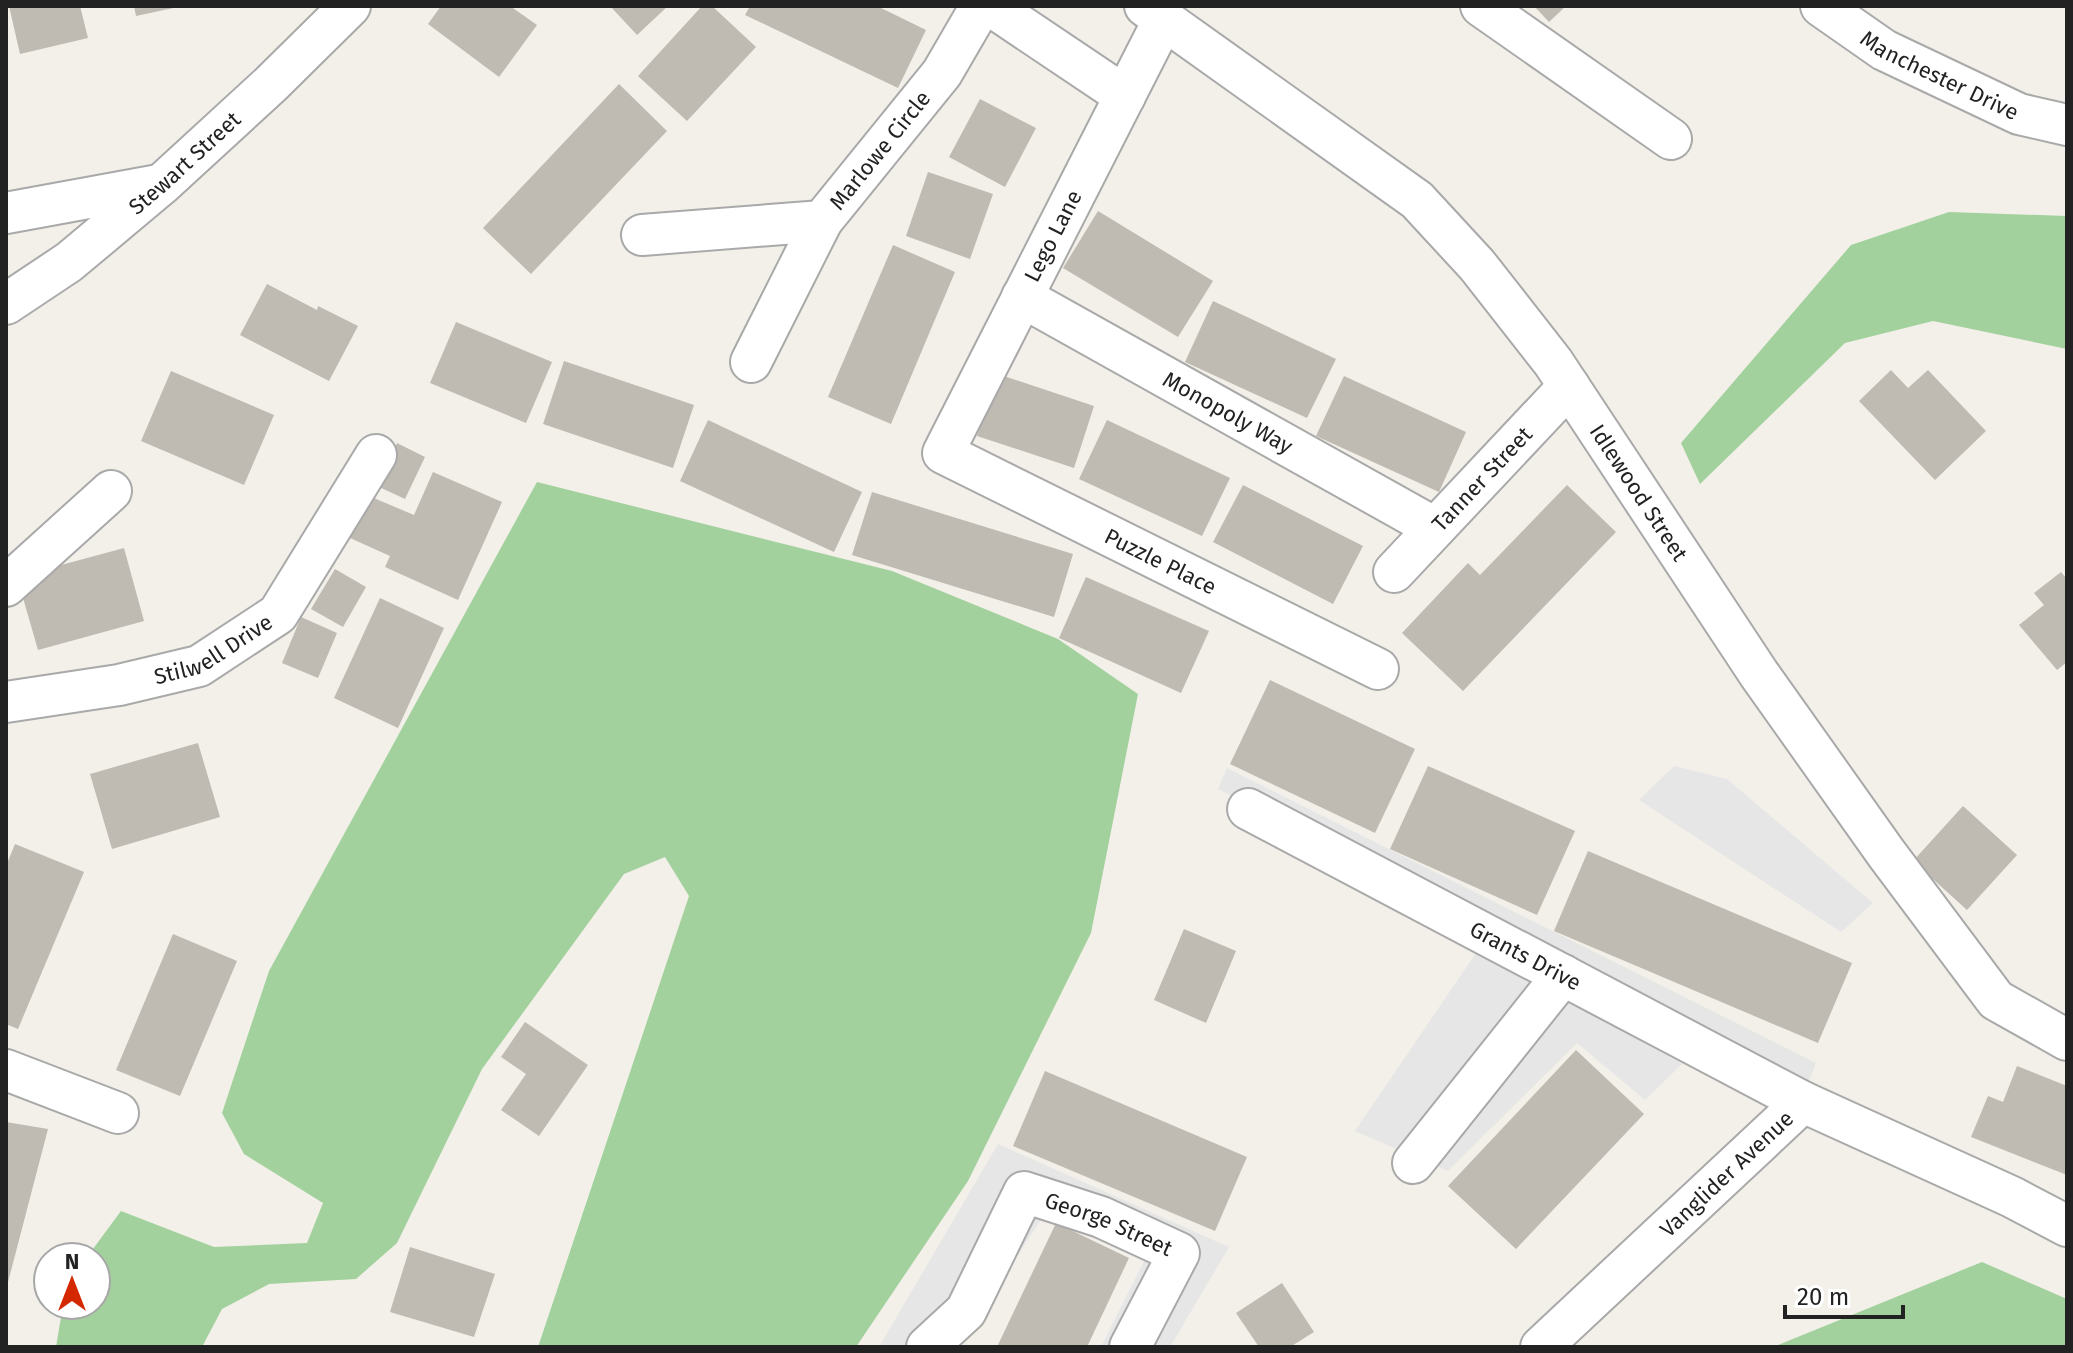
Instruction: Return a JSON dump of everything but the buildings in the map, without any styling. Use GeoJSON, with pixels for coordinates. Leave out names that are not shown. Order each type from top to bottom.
{"type":"FeatureCollection","features":[{"type":"Feature","properties":{"kind":"street","name":"Stewart Street"},"geometry":{"type":"LineString","coordinates":[[6,304],[69,262],[161,185],[350,6]]}},
{"type":"Feature","properties":{"kind":"street","name":"Marlowe Circle"},"geometry":{"type":"LineString","coordinates":[[642,235],[822,221],[942,73],[981,6]]}},
{"type":"Feature","properties":{"kind":"street"},"geometry":{"type":"LineString","coordinates":[[991,6],[1125,96]]}},
{"type":"Feature","properties":{"kind":"street"},"geometry":{"type":"LineString","coordinates":[[1481,6],[1671,139]]}},
{"type":"Feature","properties":{"kind":"street","name":"Manchester Drive"},"geometry":{"type":"LineString","coordinates":[[1821,6],[1884,50],[2019,114],[2067,125]]}},
{"type":"Feature","properties":{"kind":"street","name":"Lego Lane"},"geometry":{"type":"LineString","coordinates":[[943,453],[1125,96],[1154,12]]}},
{"type":"Feature","properties":{"kind":"street","name":"Idlewood Street"},"geometry":{"type":"LineString","coordinates":[[1154,12],[1417,200],[1477,265],[1569,386],[1759,674],[1886,853],[1996,1000],[2067,1040]]}},
{"type":"Feature","properties":{"kind":"street"},"geometry":{"type":"LineString","coordinates":[[6,213],[161,185]]}},
{"type":"Feature","properties":{"kind":"street"},"geometry":{"type":"LineString","coordinates":[[751,362],[822,221]]}},
{"type":"Feature","properties":{"kind":"street","name":"Monopoly Way"},"geometry":{"type":"LineString","coordinates":[[1022,297],[1435,528]]}},
{"type":"Feature","properties":{"kind":"street","name":"Tanner Street"},"geometry":{"type":"LineString","coordinates":[[1394,572],[1569,386]]}},
{"type":"Feature","properties":{"kind":"street","name":"Puzzle Place"},"geometry":{"type":"LineString","coordinates":[[943,453],[1378,669]]}},
{"type":"Feature","properties":{"kind":"street","name":"Stilwell Drive"},"geometry":{"type":"LineString","coordinates":[[6,702],[119,685],[199,666],[278,614],[376,455]]}},
{"type":"Feature","properties":{"kind":"street"},"geometry":{"type":"LineString","coordinates":[[6,586],[111,491]]}},
{"type":"Feature","properties":{"kind":"street","name":"Grants Drive"},"geometry":{"type":"LineString","coordinates":[[1248,809],[1803,1102]]}},
{"type":"Feature","properties":{"kind":"street"},"geometry":{"type":"LineString","coordinates":[[1413,1163],[1563,975]]}},
{"type":"Feature","properties":{"kind":"street"},"geometry":{"type":"LineString","coordinates":[[6,1070],[118,1113]]}},
{"type":"Feature","properties":{"kind":"street","name":"Vanglider Avenue"},"geometry":{"type":"LineString","coordinates":[[1541,1347],[1803,1102],[2012,1197],[2067,1226]]}},
{"type":"Feature","properties":{"kind":"street","name":"George Street"},"geometry":{"type":"LineString","coordinates":[[927,1347],[966,1311],[1024,1192],[1101,1217],[1179,1253],[1130,1347]]}},
{"type":"Feature","properties":{"kind":"green space"},"geometry":{"type":"Polygon","coordinates":[[[1949,212],[2067,216],[2067,349],[1933,321],[1845,343],[1700,484],[1681,443],[1851,245],[1949,212]]]}},
{"type":"Feature","properties":{"kind":"green space"},"geometry":{"type":"Polygon","coordinates":[[[537,482],[892,571],[1058,639],[1138,694],[1091,933],[968,1181],[856,1347],[538,1347],[689,896],[665,857],[624,874],[482,1069],[397,1243],[356,1279],[269,1284],[222,1309],[202,1347],[56,1347],[60,1321],[112,1321],[112,1241],[99,1241],[121,1211],[214,1247],[307,1243],[323,1203],[244,1154],[222,1113],[269,971],[537,482]]]}},
{"type":"Feature","properties":{"kind":"green space"},"geometry":{"type":"Polygon","coordinates":[[[1982,1262],[2067,1299],[2067,1347],[1773,1347],[1982,1262]]]}},
{"type":"Feature","properties":{"kind":"shaded area"},"geometry":{"type":"Polygon","coordinates":[[[1674,766],[1727,779],[1873,903],[1841,932],[1639,800],[1674,766]]]}},
{"type":"Feature","properties":{"kind":"shaded area"},"geometry":{"type":"Polygon","coordinates":[[[1227,768],[1816,1063],[1807,1086],[1218,789],[1227,768]]]}},
{"type":"Feature","properties":{"kind":"shaded area"},"geometry":{"type":"Polygon","coordinates":[[[1478,950],[1682,1064],[1645,1100],[1577,1043],[1448,1171],[1355,1131],[1478,950]]]}},
{"type":"Feature","properties":{"kind":"shaded area"},"geometry":{"type":"Polygon","coordinates":[[[998,1144],[1229,1247],[1170,1347],[1101,1347],[1149,1251],[1047,1211],[957,1347],[879,1347],[998,1144]]]}}]}
